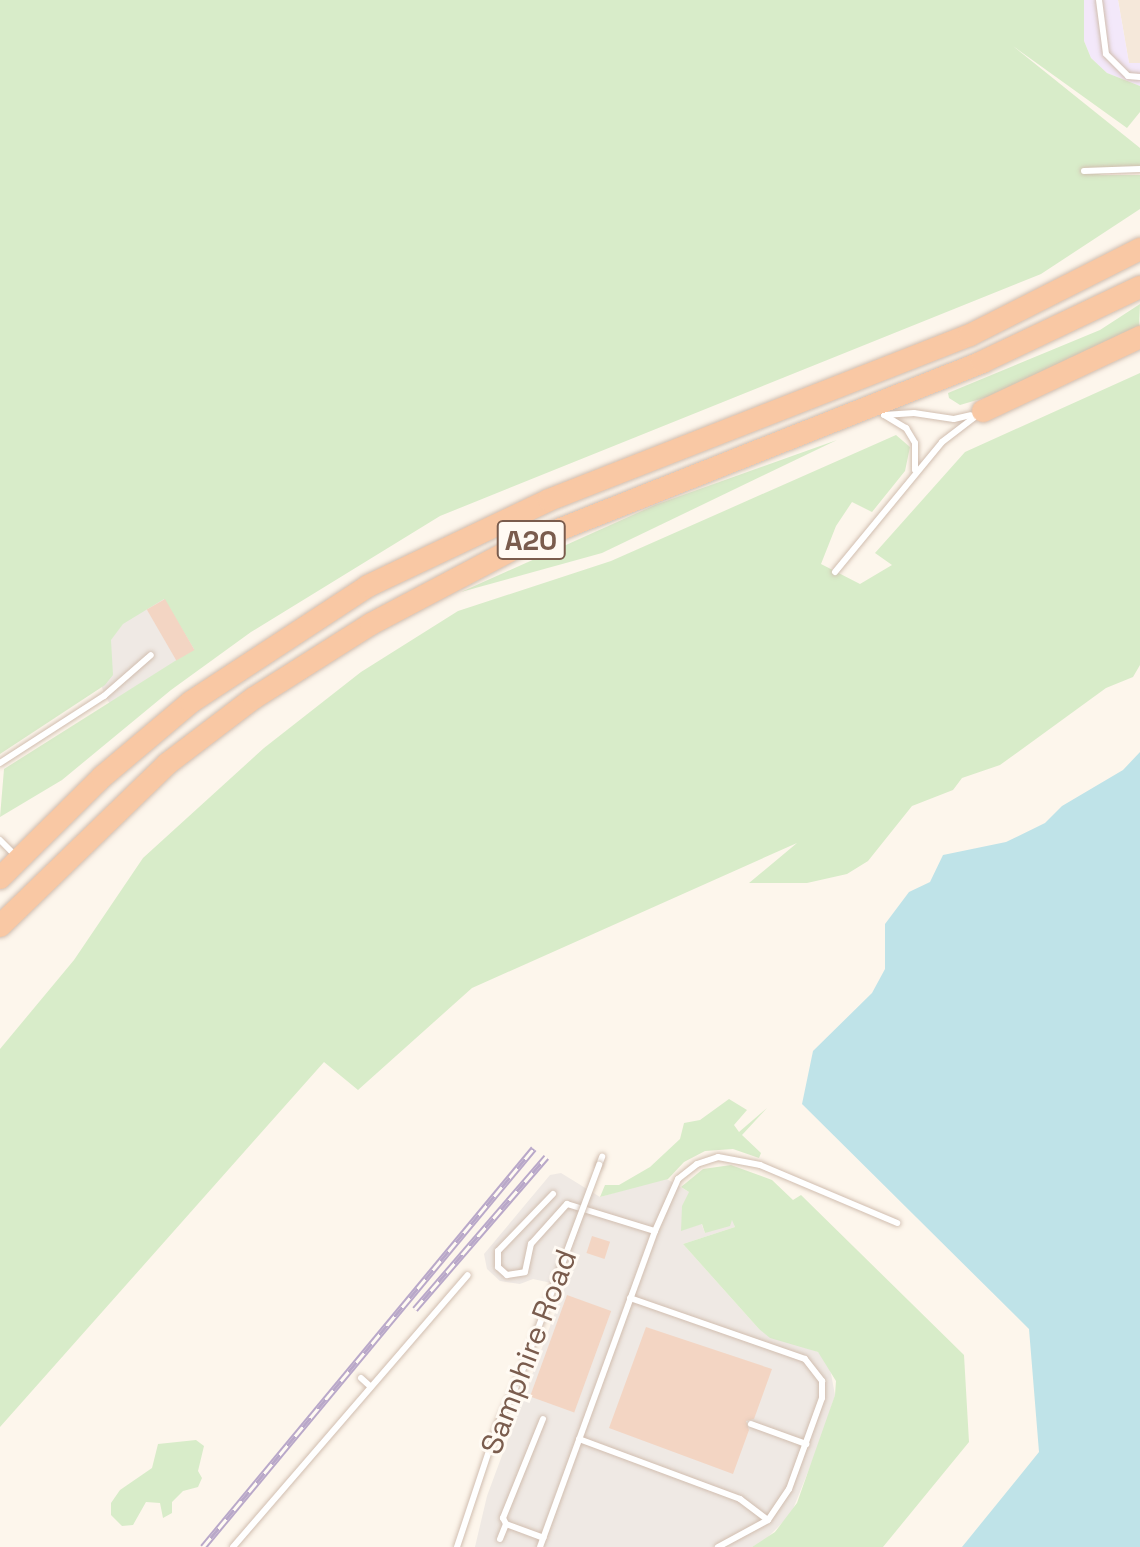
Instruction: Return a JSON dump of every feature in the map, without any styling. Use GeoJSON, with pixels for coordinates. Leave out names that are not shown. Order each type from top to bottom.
{"type":"FeatureCollection","features":[{"type":"Feature","properties":{"kind":"highway","name":"A20"},"geometry":{"type":"LineString","coordinates":[[0,878],[102,777],[191,702],[368,586],[549,500],[970,335],[1140,249]]}},
{"type":"Feature","properties":{"kind":"highway","name":"A20"},"geometry":{"type":"LineString","coordinates":[[0,926],[167,764],[292,673],[371,624],[523,544],[733,458],[982,362],[1140,287]]}},
{"type":"Feature","properties":{"kind":"highway"},"geometry":{"type":"LineString","coordinates":[[983,411],[1140,337]]}},
{"type":"Feature","properties":{"kind":"highway","name":"A20"},"geometry":{"type":"LineString","coordinates":[[733,458],[884,415]]}},
{"type":"Feature","properties":{"kind":"lane"},"geometry":{"type":"LineString","coordinates":[[1099,0],[1106,54],[1128,76],[1140,77]]}},
{"type":"Feature","properties":{"kind":"lane"},"geometry":{"type":"LineString","coordinates":[[1084,171],[1140,169]]}},
{"type":"Feature","properties":{"kind":"lane"},"geometry":{"type":"LineString","coordinates":[[884,415],[954,419],[983,411]]}},
{"type":"Feature","properties":{"kind":"lane"},"geometry":{"type":"LineString","coordinates":[[835,572],[948,435],[983,411]]}},
{"type":"Feature","properties":{"kind":"lane"},"geometry":{"type":"LineString","coordinates":[[884,415],[906,428],[915,443],[918,463],[909,480]]}},
{"type":"Feature","properties":{"kind":"lane"},"geometry":{"type":"LineString","coordinates":[[0,763],[104,696],[151,655]]}},
{"type":"Feature","properties":{"kind":"lane"},"geometry":{"type":"LineString","coordinates":[[0,840],[19,858]]}},
{"type":"Feature","properties":{"kind":"lane","name":"Samphire Road"},"geometry":{"type":"LineString","coordinates":[[457,1547],[498,1424],[518,1382],[602,1157]]}},
{"type":"Feature","properties":{"kind":"lane"},"geometry":{"type":"LineString","coordinates":[[540,1547],[655,1231],[678,1179],[697,1164],[718,1157],[760,1165],[897,1223]]}},
{"type":"Feature","properties":{"kind":"lane"},"geometry":{"type":"LineString","coordinates":[[553,1194],[498,1251],[498,1267],[507,1275],[525,1272],[531,1244],[567,1204],[655,1231]]}},
{"type":"Feature","properties":{"kind":"lane"},"geometry":{"type":"LineString","coordinates":[[233,1547],[468,1275]]}},
{"type":"Feature","properties":{"kind":"lane"},"geometry":{"type":"LineString","coordinates":[[630,1298],[809,1362],[820,1376],[823,1393],[789,1489],[768,1520],[718,1547]]}},
{"type":"Feature","properties":{"kind":"lane"},"geometry":{"type":"LineString","coordinates":[[361,1378],[371,1387]]}},
{"type":"Feature","properties":{"kind":"lane"},"geometry":{"type":"LineString","coordinates":[[500,1539],[506,1524],[506,1510],[543,1419]]}},
{"type":"Feature","properties":{"kind":"lane"},"geometry":{"type":"LineString","coordinates":[[751,1424],[806,1444]]}},
{"type":"Feature","properties":{"kind":"lane"},"geometry":{"type":"LineString","coordinates":[[579,1439],[740,1499],[768,1520]]}},
{"type":"Feature","properties":{"kind":"lane"},"geometry":{"type":"LineString","coordinates":[[506,1524],[544,1538]]}},
{"type":"Feature","properties":{"kind":"shaded area"},"geometry":{"type":"Polygon","coordinates":[[[1084,0],[1118,0],[1129,63],[1140,63],[1140,86],[1107,73],[1091,58],[1084,41],[1084,0]]]}},
{"type":"Feature","properties":{"kind":"shaded area"},"geometry":{"type":"Polygon","coordinates":[[[1118,0],[1140,0],[1140,63],[1129,63],[1118,0]]]}},
{"type":"Feature","properties":{"kind":"shaded area"},"geometry":{"type":"Polygon","coordinates":[[[159,590],[242,628],[112,709],[95,673],[95,642],[159,590]]]}},
{"type":"Feature","properties":{"kind":"shaded area"},"geometry":{"type":"Polygon","coordinates":[[[561,1173],[600,1197],[665,1178],[689,1192],[705,1233],[733,1220],[735,1227],[683,1244],[759,1329],[818,1352],[829,1363],[835,1395],[791,1514],[766,1539],[752,1547],[475,1547],[487,1496],[565,1286],[533,1279],[520,1284],[500,1281],[487,1269],[484,1254],[550,1175],[561,1173]]]}},
{"type":"Feature","properties":{"kind":"green space"},"geometry":{"type":"Polygon","coordinates":[[[0,0],[1084,0],[1084,41],[1091,58],[1107,73],[1140,86],[1140,112],[1127,128],[1013,46],[1140,148],[1140,166],[1098,175],[1140,175],[1140,209],[1041,274],[440,516],[251,632],[171,690],[62,780],[0,817],[4,769],[194,649],[164,599],[123,624],[111,640],[113,675],[105,685],[0,754],[0,0]]]}},
{"type":"Feature","properties":{"kind":"green space"},"geometry":{"type":"Polygon","coordinates":[[[1140,304],[1139,327],[994,395],[960,405],[949,398],[948,393],[1100,330],[1140,304]]]}},
{"type":"Feature","properties":{"kind":"green space"},"geometry":{"type":"Polygon","coordinates":[[[1140,373],[1140,665],[1133,677],[1106,688],[1000,765],[962,778],[953,790],[912,806],[868,861],[847,874],[807,883],[749,883],[797,843],[472,988],[358,1090],[324,1062],[0,1427],[0,1049],[74,960],[143,858],[264,748],[361,672],[458,611],[611,561],[896,435],[910,447],[905,471],[872,512],[852,502],[836,526],[821,564],[860,584],[892,565],[875,553],[965,452],[1140,373]]]}},
{"type":"Feature","properties":{"kind":"green space"},"geometry":{"type":"Polygon","coordinates":[[[837,440],[602,553],[461,592],[655,505],[837,440]]]}},
{"type":"Feature","properties":{"kind":"green space"},"geometry":{"type":"Polygon","coordinates":[[[729,1099],[747,1110],[734,1125],[739,1132],[767,1108],[742,1135],[761,1153],[759,1158],[733,1149],[705,1151],[684,1162],[668,1179],[600,1197],[605,1185],[619,1185],[650,1167],[680,1139],[684,1123],[700,1120],[729,1099]]]}},
{"type":"Feature","properties":{"kind":"green space"},"geometry":{"type":"Polygon","coordinates":[[[731,1165],[772,1180],[793,1200],[801,1195],[964,1355],[969,1442],[883,1547],[752,1547],[775,1532],[797,1503],[835,1395],[836,1381],[818,1352],[770,1338],[759,1329],[683,1244],[735,1227],[732,1220],[730,1226],[705,1233],[702,1224],[681,1231],[682,1206],[689,1192],[681,1187],[703,1169],[731,1165]]]}},
{"type":"Feature","properties":{"kind":"green space"},"geometry":{"type":"Polygon","coordinates":[[[196,1440],[204,1446],[198,1471],[202,1478],[198,1487],[183,1491],[172,1502],[172,1513],[163,1518],[160,1503],[146,1502],[133,1525],[122,1526],[111,1515],[111,1503],[120,1490],[152,1468],[158,1444],[196,1440]]]}},
{"type":"Feature","properties":{"kind":"water"},"geometry":{"type":"Polygon","coordinates":[[[1140,752],[1140,1547],[962,1547],[1039,1452],[1029,1329],[802,1104],[813,1051],[872,993],[885,969],[885,924],[909,892],[930,882],[943,855],[1006,842],[1045,823],[1062,806],[1123,770],[1140,752]]]}},
{"type":"Feature","properties":{"kind":"building"},"geometry":{"type":"Polygon","coordinates":[[[165,599],[194,650],[176,661],[147,610],[165,599]]]}},
{"type":"Feature","properties":{"kind":"building"},"geometry":{"type":"Polygon","coordinates":[[[592,1236],[610,1242],[605,1259],[586,1253],[592,1236]]]}},
{"type":"Feature","properties":{"kind":"building"},"geometry":{"type":"Polygon","coordinates":[[[567,1295],[611,1311],[574,1413],[530,1396],[567,1295]]]}},
{"type":"Feature","properties":{"kind":"building"},"geometry":{"type":"Polygon","coordinates":[[[646,1327],[772,1369],[754,1419],[746,1421],[749,1430],[733,1474],[609,1428],[646,1327]]]}},
{"type":"Feature","properties":{"kind":"railway"},"geometry":{"type":"LineString","coordinates":[[203,1547],[534,1148]]}},
{"type":"Feature","properties":{"kind":"railway"},"geometry":{"type":"LineString","coordinates":[[415,1309],[546,1157]]}}]}
